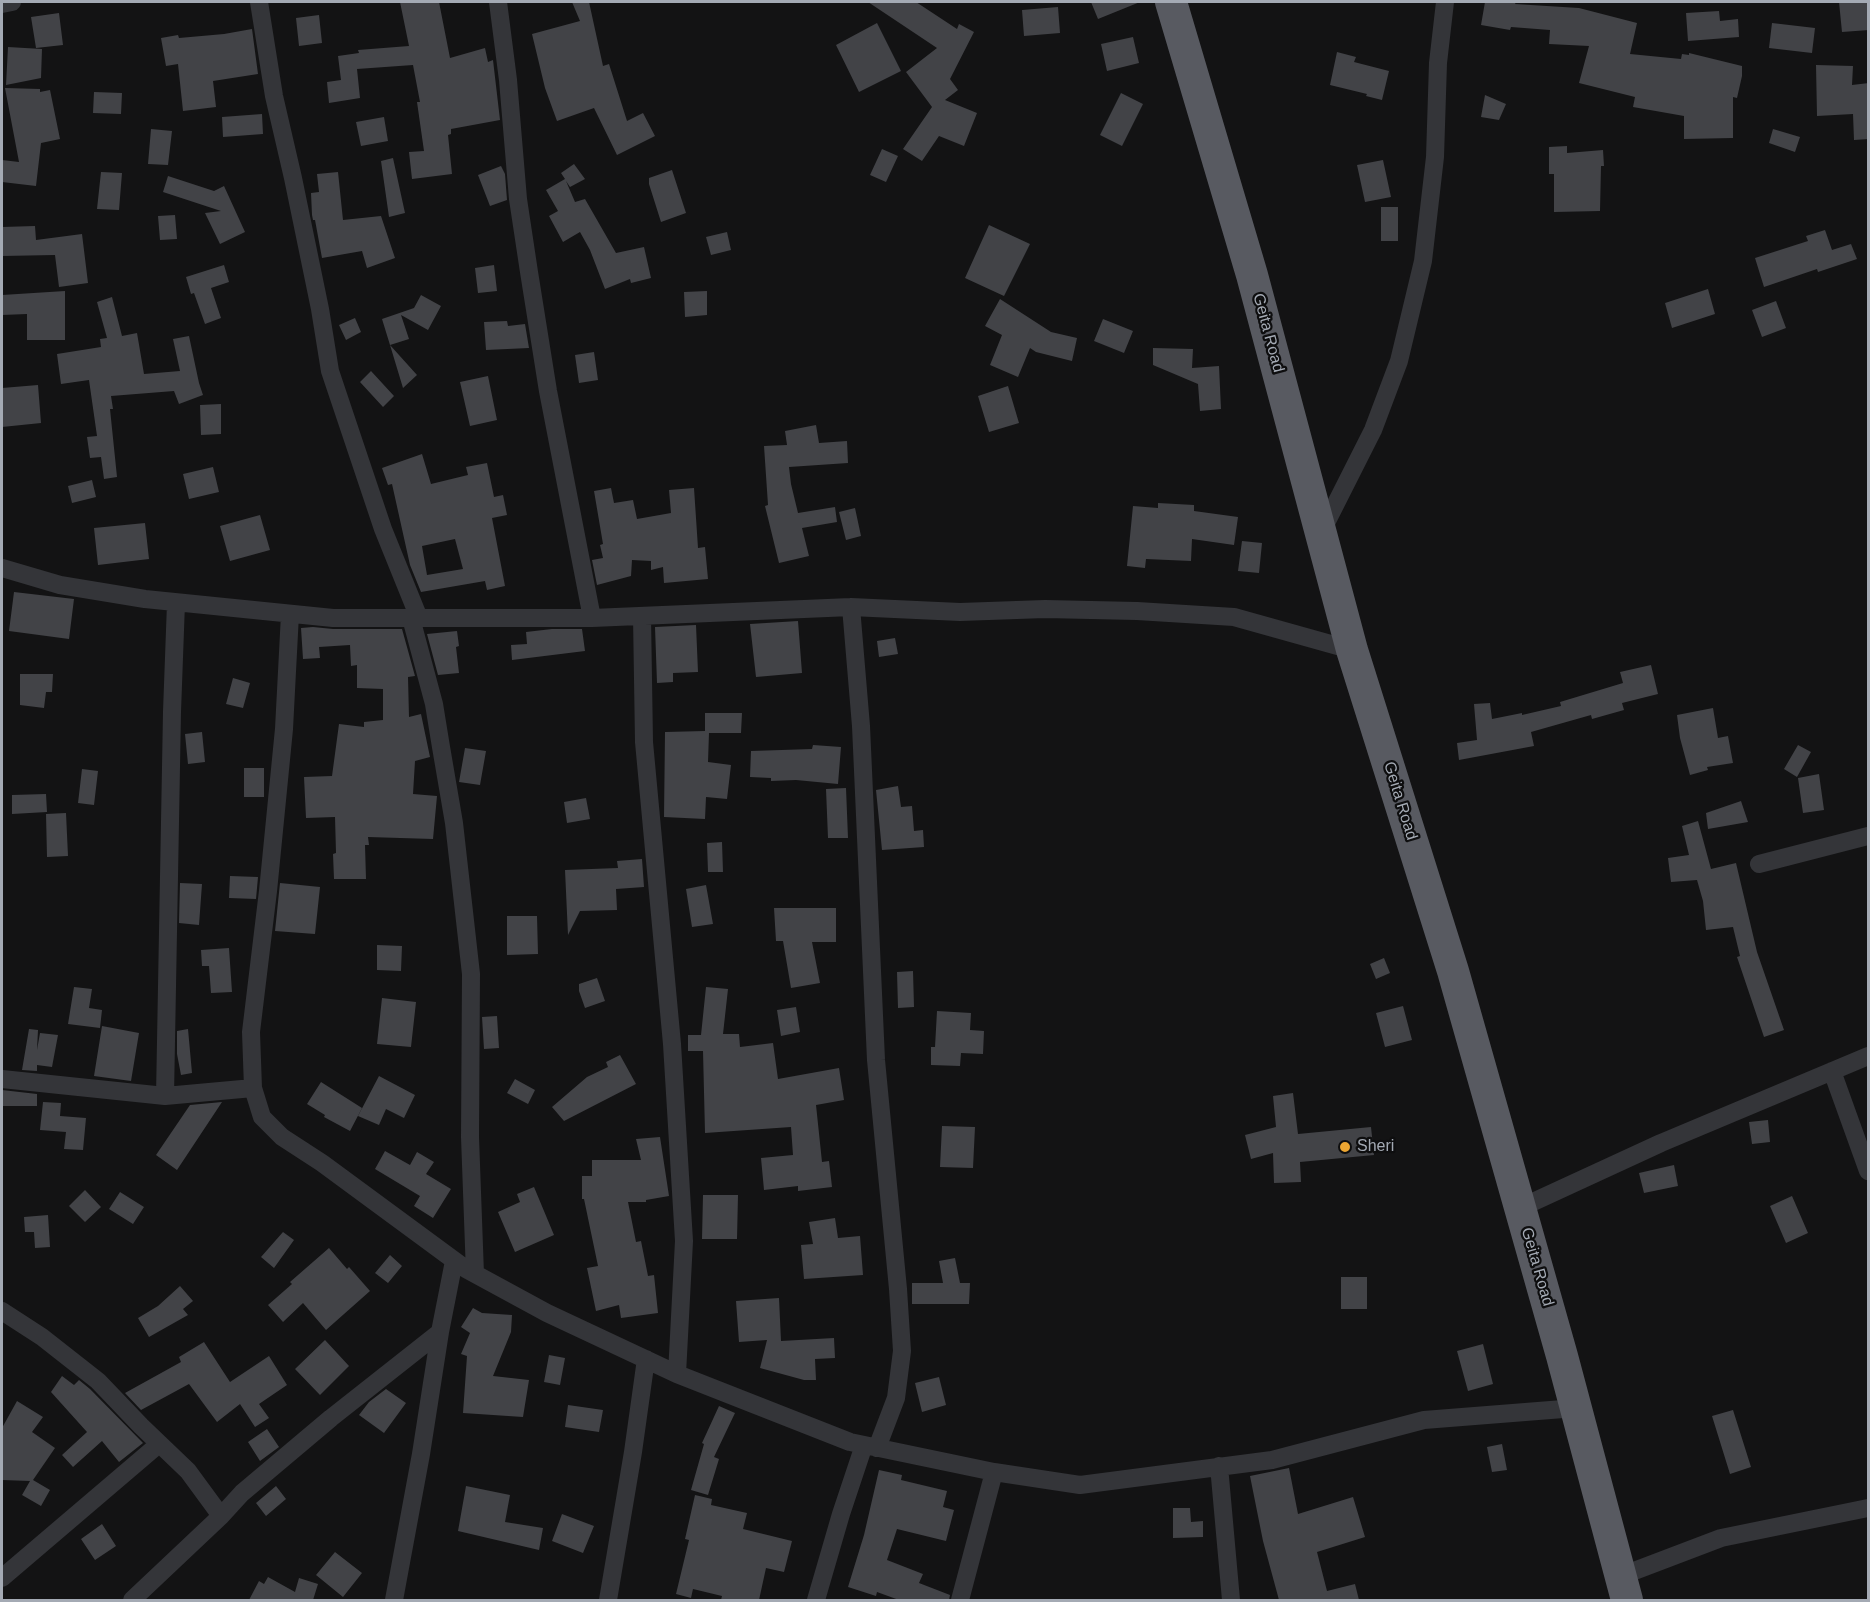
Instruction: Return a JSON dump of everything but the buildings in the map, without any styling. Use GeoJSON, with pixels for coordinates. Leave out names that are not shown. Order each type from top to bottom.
{"type":"FeatureCollection","features":[{"type":"Feature","properties":{"kind":"highway","name":"Geita Road"},"geometry":{"type":"LineString","coordinates":[[1171,2],[1252,275],[1352,650],[1453,971],[1576,1408],[1624,1588]]}},
{"type":"Feature","properties":{"kind":"street"},"geometry":{"type":"LineString","coordinates":[[2,4],[10,2]]}},
{"type":"Feature","properties":{"kind":"street"},"geometry":{"type":"LineString","coordinates":[[259,2],[274,96],[295,189],[330,371],[415,618],[440,737],[471,974],[470,1148],[475,1274]]}},
{"type":"Feature","properties":{"kind":"street"},"geometry":{"type":"LineString","coordinates":[[498,2],[508,80],[518,200],[548,391],[592,618]]}},
{"type":"Feature","properties":{"kind":"street"},"geometry":{"type":"LineString","coordinates":[[1321,533],[1373,430],[1399,361],[1420,272],[1435,158],[1438,63],[1445,2]]}},
{"type":"Feature","properties":{"kind":"street"},"geometry":{"type":"LineString","coordinates":[[2,568],[60,585],[176,603],[333,618],[592,618],[851,607],[960,612],[1045,609],[1137,611],[1234,617],[1352,650]]}},
{"type":"Feature","properties":{"kind":"street"},"geometry":{"type":"LineString","coordinates":[[165,1096],[176,603]]}},
{"type":"Feature","properties":{"kind":"street"},"geometry":{"type":"LineString","coordinates":[[816,1600],[841,1514],[870,1446],[896,1398],[902,1351],[876,1060],[861,726],[851,607]]}},
{"type":"Feature","properties":{"kind":"street"},"geometry":{"type":"LineString","coordinates":[[290,614],[282,741],[268,891],[251,1032],[253,1088],[262,1117],[282,1137],[322,1163],[454,1261],[475,1274],[547,1313],[677,1374],[850,1442],[994,1472],[1080,1485],[1272,1460],[1424,1420],[1576,1408]]}},
{"type":"Feature","properties":{"kind":"street"},"geometry":{"type":"LineString","coordinates":[[642,616],[644,742],[672,1044],[684,1241],[677,1374]]}},
{"type":"Feature","properties":{"kind":"street"},"geometry":{"type":"LineString","coordinates":[[1759,864],[1869,836]]}},
{"type":"Feature","properties":{"kind":"street"},"geometry":{"type":"LineString","coordinates":[[1520,1208],[1661,1143],[1869,1056]]}},
{"type":"Feature","properties":{"kind":"street"},"geometry":{"type":"LineString","coordinates":[[1832,1071],[1869,1171]]}},
{"type":"Feature","properties":{"kind":"street"},"geometry":{"type":"LineString","coordinates":[[2,1079],[165,1096],[253,1088]]}},
{"type":"Feature","properties":{"kind":"street"},"geometry":{"type":"LineString","coordinates":[[394,1600],[454,1261]]}},
{"type":"Feature","properties":{"kind":"street"},"geometry":{"type":"LineString","coordinates":[[2,1311],[42,1337],[98,1381],[188,1471],[221,1516]]}},
{"type":"Feature","properties":{"kind":"street"},"geometry":{"type":"LineString","coordinates":[[132,1600],[221,1516],[242,1493],[440,1332]]}},
{"type":"Feature","properties":{"kind":"street"},"geometry":{"type":"LineString","coordinates":[[608,1600],[646,1359]]}},
{"type":"Feature","properties":{"kind":"street"},"geometry":{"type":"LineString","coordinates":[[2,1578],[159,1444]]}},
{"type":"Feature","properties":{"kind":"street"},"geometry":{"type":"LineString","coordinates":[[1219,1467],[1232,1600]]}},
{"type":"Feature","properties":{"kind":"street"},"geometry":{"type":"LineString","coordinates":[[960,1600],[994,1472]]}},
{"type":"Feature","properties":{"kind":"street"},"geometry":{"type":"LineString","coordinates":[[1624,1588],[1721,1538],[1869,1508]]}},
{"type":"Feature","properties":{"kind":"place","name":"Sheri"},"geometry":{"type":"Point","coordinates":[1345,1147]}}]}
